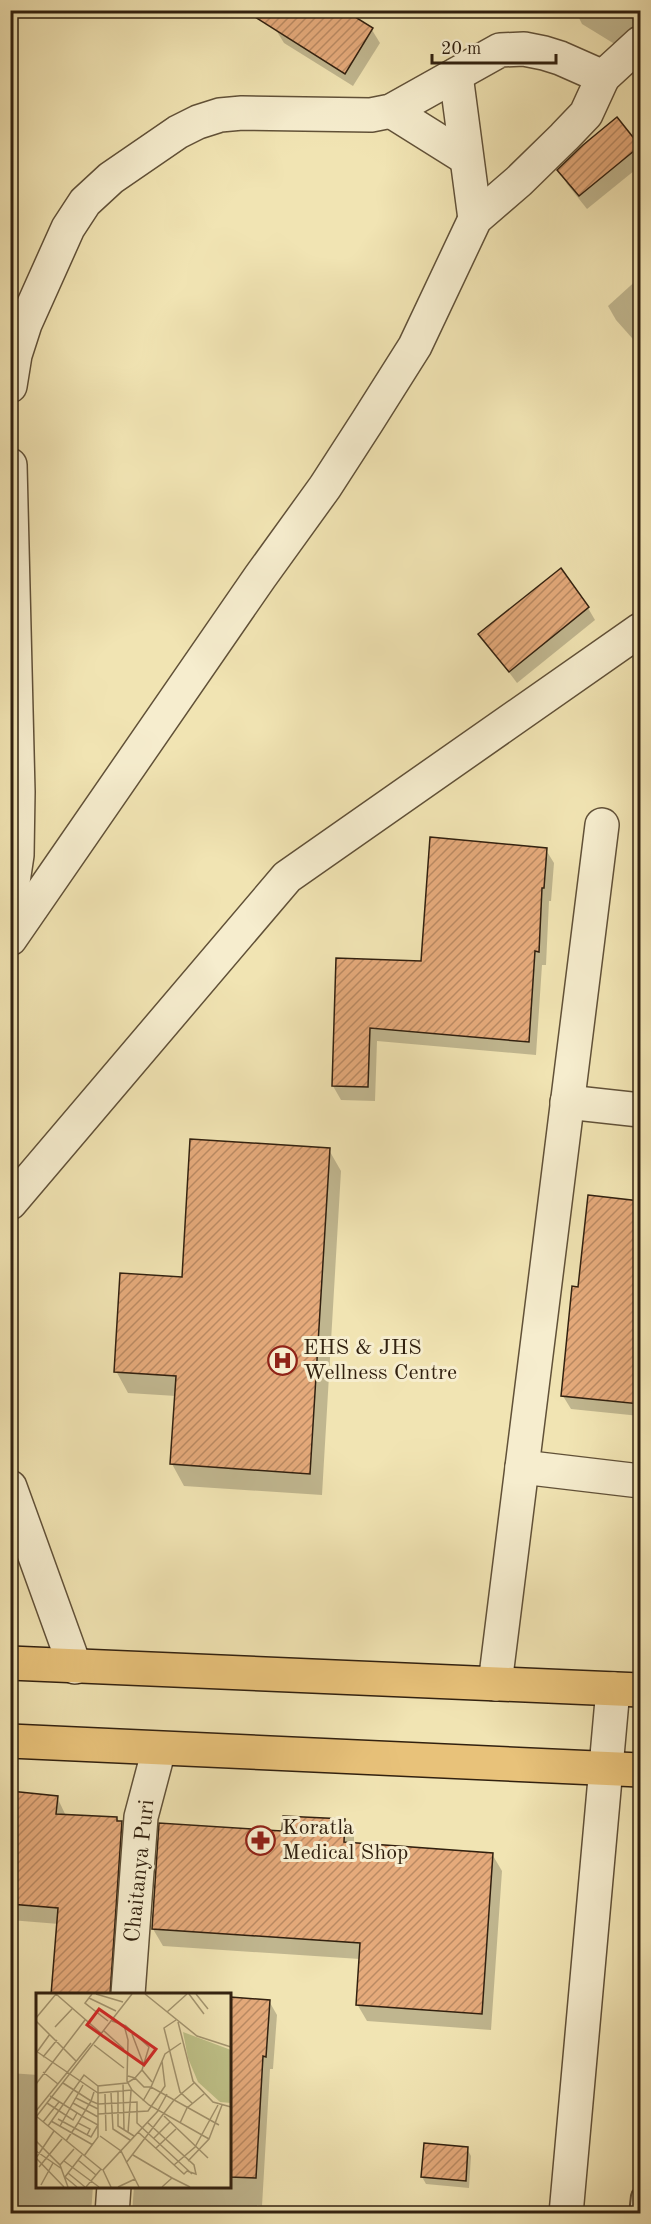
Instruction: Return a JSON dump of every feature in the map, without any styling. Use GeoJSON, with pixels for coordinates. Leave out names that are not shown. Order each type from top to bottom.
{"type":"FeatureCollection","features":[{"type":"Feature","properties":{"kind":"main road"},"geometry":{"type":"LineString","coordinates":[[10,1663],[627,1689]]}},
{"type":"Feature","properties":{"kind":"main road"},"geometry":{"type":"LineString","coordinates":[[10,1741],[640,1770]]}},
{"type":"Feature","properties":{"kind":"street"},"geometry":{"type":"LineString","coordinates":[[10,939],[260,577],[325,487],[367,422],[416,346],[475,219],[519,181],[579,122],[586,114],[603,76],[640,43]]}},
{"type":"Feature","properties":{"kind":"street"},"geometry":{"type":"LineString","coordinates":[[10,386],[15,355],[25,324],[68,228],[85,202],[111,178],[177,132],[220,115],[242,113],[371,115],[391,111],[500,50],[524,49],[560,58],[603,76]]}},
{"type":"Feature","properties":{"kind":"street"},"geometry":{"type":"LineString","coordinates":[[456,75],[475,219]]}},
{"type":"Feature","properties":{"kind":"street"},"geometry":{"type":"LineString","coordinates":[[391,111],[466,158]]}},
{"type":"Feature","properties":{"kind":"street"},"geometry":{"type":"LineString","coordinates":[[10,465],[18,792],[17,855],[10,902]]}},
{"type":"Feature","properties":{"kind":"street"},"geometry":{"type":"LineString","coordinates":[[10,1203],[287,877],[640,630]]}},
{"type":"Feature","properties":{"kind":"street"},"geometry":{"type":"LineString","coordinates":[[495,1684],[602,825]]}},
{"type":"Feature","properties":{"kind":"street"},"geometry":{"type":"LineString","coordinates":[[567,1102],[640,1110]]}},
{"type":"Feature","properties":{"kind":"street"},"geometry":{"type":"LineString","coordinates":[[522,1467],[640,1481]]}},
{"type":"Feature","properties":{"kind":"street"},"geometry":{"type":"LineString","coordinates":[[10,1487],[75,1667]]}},
{"type":"Feature","properties":{"kind":"street"},"geometry":{"type":"LineString","coordinates":[[566,2214],[606,1767],[627,1689]]}},
{"type":"Feature","properties":{"kind":"street","name":"Chaitanya Puri"},"geometry":{"type":"LineString","coordinates":[[128,1993],[141,1817],[159,1749]]}},
{"type":"Feature","properties":{"kind":"street"},"geometry":{"type":"LineString","coordinates":[[112,2214],[114,2188]]}},
{"type":"Feature","properties":{"kind":"lane"},"geometry":{"type":"LineString","coordinates":[[638,2214],[640,2196]]}},
{"type":"Feature","properties":{"kind":"building"},"geometry":{"type":"Polygon","coordinates":[[[244,10],[344,10],[373,28],[345,74],[244,10]]]}},
{"type":"Feature","properties":{"kind":"building"},"geometry":{"type":"Polygon","coordinates":[[[617,117],[640,146],[579,196],[557,170],[617,117]]]}},
{"type":"Feature","properties":{"kind":"building"},"geometry":{"type":"Polygon","coordinates":[[[561,568],[589,607],[509,672],[478,634],[561,568]]]}},
{"type":"Feature","properties":{"kind":"building"},"geometry":{"type":"Polygon","coordinates":[[[430,837],[547,848],[544,888],[542,888],[539,952],[535,951],[529,1042],[370,1028],[368,1087],[332,1086],[336,958],[421,961],[430,837]]]}},
{"type":"Feature","properties":{"kind":"building"},"geometry":{"type":"Polygon","coordinates":[[[190,1139],[330,1148],[310,1474],[170,1464],[176,1376],[114,1372],[120,1273],[182,1277],[190,1139]]]}},
{"type":"Feature","properties":{"kind":"building"},"geometry":{"type":"Polygon","coordinates":[[[588,1195],[640,1201],[640,1404],[561,1396],[572,1286],[578,1287],[588,1195]]]}},
{"type":"Feature","properties":{"kind":"building"},"geometry":{"type":"Polygon","coordinates":[[[10,1791],[58,1796],[56,1814],[117,1817],[117,1821],[122,1821],[110,1993],[51,1993],[58,1908],[10,1904],[10,1791]]]}},
{"type":"Feature","properties":{"kind":"building"},"geometry":{"type":"Polygon","coordinates":[[[283,1816],[345,1819],[344,1842],[493,1853],[482,2014],[356,2005],[360,1943],[152,1929],[159,1823],[282,1831],[283,1816]]]}},
{"type":"Feature","properties":{"kind":"building"},"geometry":{"type":"Polygon","coordinates":[[[231,1997],[270,2000],[266,2057],[263,2056],[256,2178],[231,2177],[231,1997]]]}},
{"type":"Feature","properties":{"kind":"building"},"geometry":{"type":"Polygon","coordinates":[[[424,2143],[468,2147],[466,2181],[421,2177],[424,2143]]]}},
{"type":"Feature","properties":{"kind":"place","name":"EHS & JHS Wellness Centre"},"geometry":{"type":"Point","coordinates":[282,1361]}},
{"type":"Feature","properties":{"kind":"place","name":"Koratla Medical Shop"},"geometry":{"type":"Point","coordinates":[261,1841]}}]}
